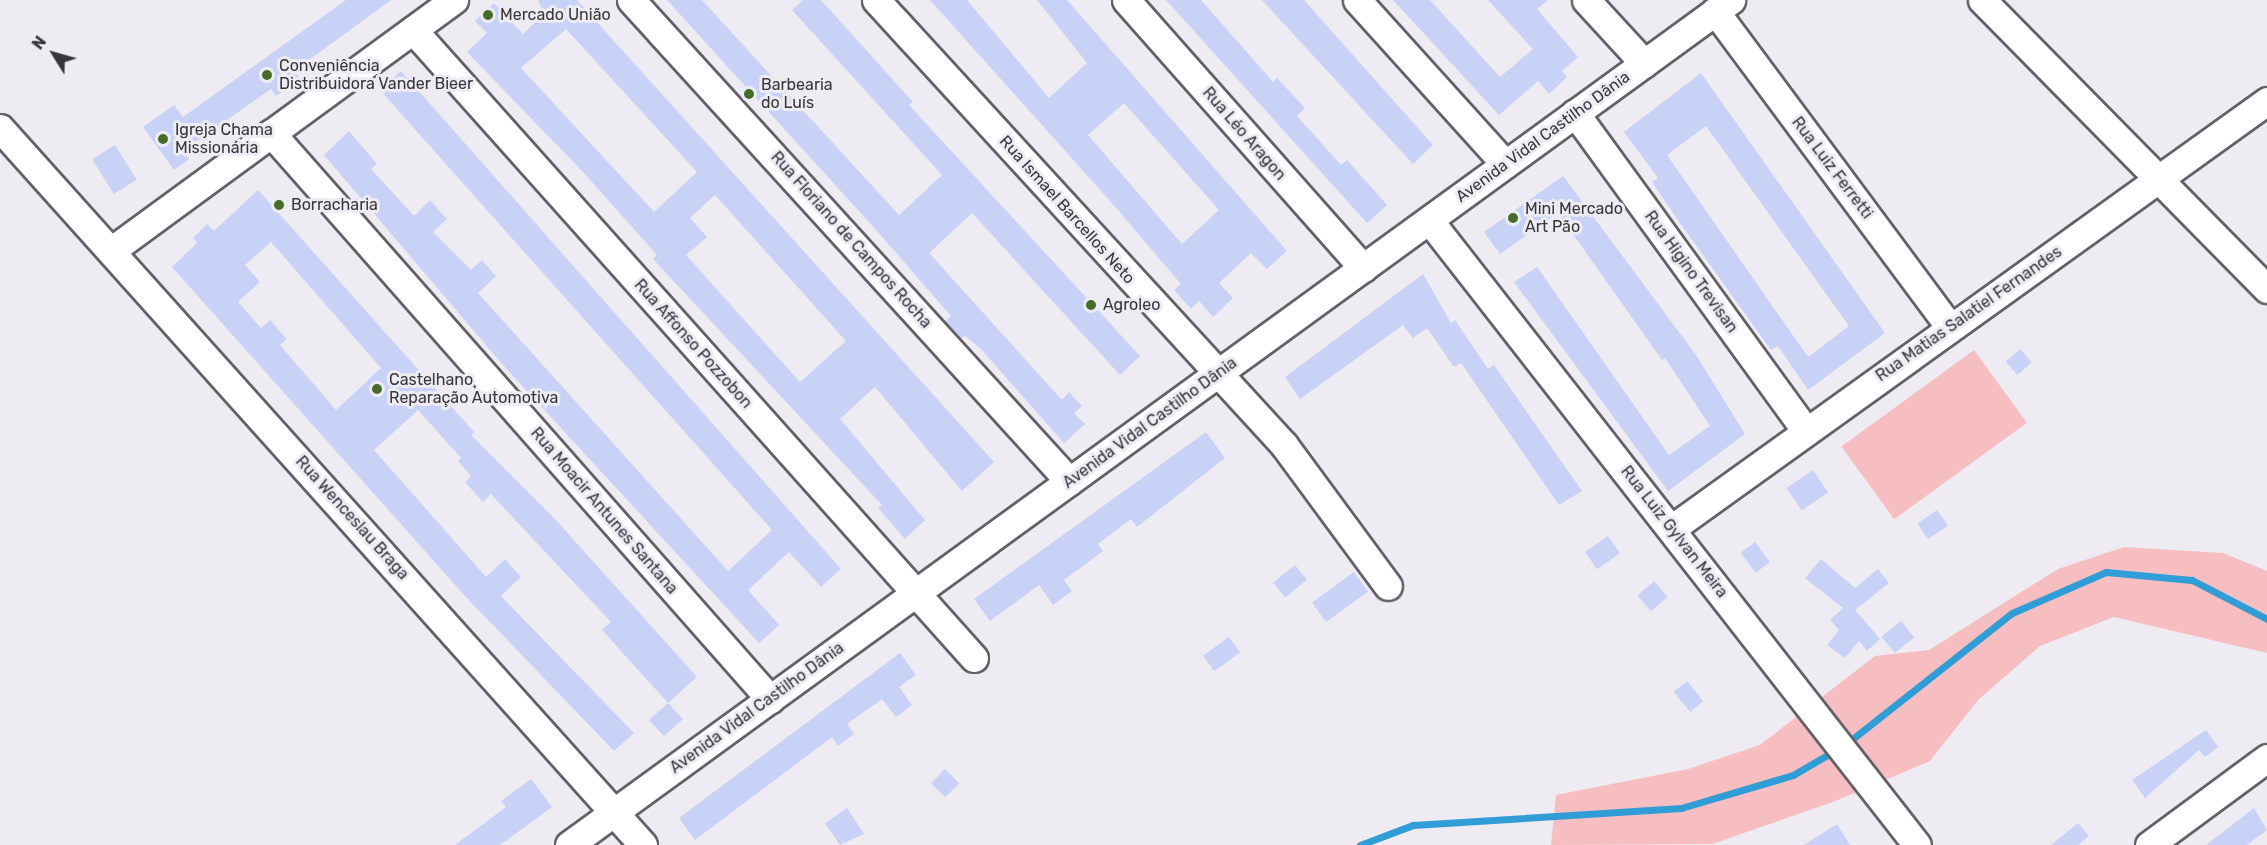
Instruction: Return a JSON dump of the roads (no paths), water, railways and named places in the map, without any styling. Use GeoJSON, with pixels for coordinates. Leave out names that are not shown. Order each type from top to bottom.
{"type":"FeatureCollection","features":[{"type":"Feature","properties":{"kind":"street"},"geometry":{"type":"LineString","coordinates":[[112,250],[454,0]]}},
{"type":"Feature","properties":{"kind":"street","name":"Rua Floriano de Campos Rocha"},"geometry":{"type":"LineString","coordinates":[[631,0],[1070,481]]}},
{"type":"Feature","properties":{"kind":"street","name":"Rua Ismael Barcellos Neto"},"geometry":{"type":"LineString","coordinates":[[876,0],[1284,445],[1388,586]]}},
{"type":"Feature","properties":{"kind":"street","name":"Rua Léo Aragon"},"geometry":{"type":"LineString","coordinates":[[1126,0],[1363,268]]}},
{"type":"Feature","properties":{"kind":"street"},"geometry":{"type":"LineString","coordinates":[[1357,0],[1505,164]]}},
{"type":"Feature","properties":{"kind":"street"},"geometry":{"type":"LineString","coordinates":[[1586,0],[1644,63]]}},
{"type":"Feature","properties":{"kind":"street"},"geometry":{"type":"LineString","coordinates":[[1982,0],[2267,289]]}},
{"type":"Feature","properties":{"kind":"street","name":"Avenida Vidal Castilho Dânia"},"geometry":{"type":"LineString","coordinates":[[569,845],[1723,5]]}},
{"type":"Feature","properties":{"kind":"street","name":"Rua Luiz Ferretti"},"geometry":{"type":"LineString","coordinates":[[1723,5],[1949,326]]}},
{"type":"Feature","properties":{"kind":"street","name":"Rua Affonso Pozzobon"},"geometry":{"type":"LineString","coordinates":[[413,30],[974,658]]}},
{"type":"Feature","properties":{"kind":"street","name":"Rua Matias Salatiel Fernandes"},"geometry":{"type":"LineString","coordinates":[[1671,529],[1949,326],[2160,183],[2267,101]]}},
{"type":"Feature","properties":{"kind":"street","name":"Rua Higino Trevisan"},"geometry":{"type":"LineString","coordinates":[[1575,113],[1806,430]]}},
{"type":"Feature","properties":{"kind":"street","name":"Rua Wenceslau Braga"},"geometry":{"type":"LineString","coordinates":[[0,128],[60,192],[644,845]]}},
{"type":"Feature","properties":{"kind":"street","name":"Rua Moacir Antunes Santana"},"geometry":{"type":"LineString","coordinates":[[271,133],[770,699]]}},
{"type":"Feature","properties":{"kind":"street","name":"Rua Luiz Gylvan Meira"},"geometry":{"type":"LineString","coordinates":[[1429,220],[1917,845]]}},
{"type":"Feature","properties":{"kind":"street"},"geometry":{"type":"LineString","coordinates":[[2149,845],[2267,758]]}},
{"type":"Feature","properties":{"kind":"waterway"},"geometry":{"type":"LineString","coordinates":[[1846,744],[2012,613],[2106,572],[2192,580],[2267,619]]}},
{"type":"Feature","properties":{"kind":"waterway"},"geometry":{"type":"LineString","coordinates":[[1360,845],[1413,825],[1681,808],[1793,775],[1836,750]]}},
{"type":"Feature","properties":{"kind":"place","name":"Mercado União"},"geometry":{"type":"Point","coordinates":[488,15]}},
{"type":"Feature","properties":{"kind":"place","name":"Conveniência Distribuidora Vander Bieer"},"geometry":{"type":"Point","coordinates":[267,75]}},
{"type":"Feature","properties":{"kind":"place","name":"Barbearia do Luís"},"geometry":{"type":"Point","coordinates":[749,94]}},
{"type":"Feature","properties":{"kind":"place","name":"Igreja Chama Missionária"},"geometry":{"type":"Point","coordinates":[163,139]}},
{"type":"Feature","properties":{"kind":"place","name":"Borracharia"},"geometry":{"type":"Point","coordinates":[279,205]}},
{"type":"Feature","properties":{"kind":"place","name":"Mini Mercado Art Pão"},"geometry":{"type":"Point","coordinates":[1513,218]}},
{"type":"Feature","properties":{"kind":"place","name":"Agroleo"},"geometry":{"type":"Point","coordinates":[1091,305]}},
{"type":"Feature","properties":{"kind":"place","name":"Castelhano Reparação Automotiva"},"geometry":{"type":"Point","coordinates":[377,389]}}]}
